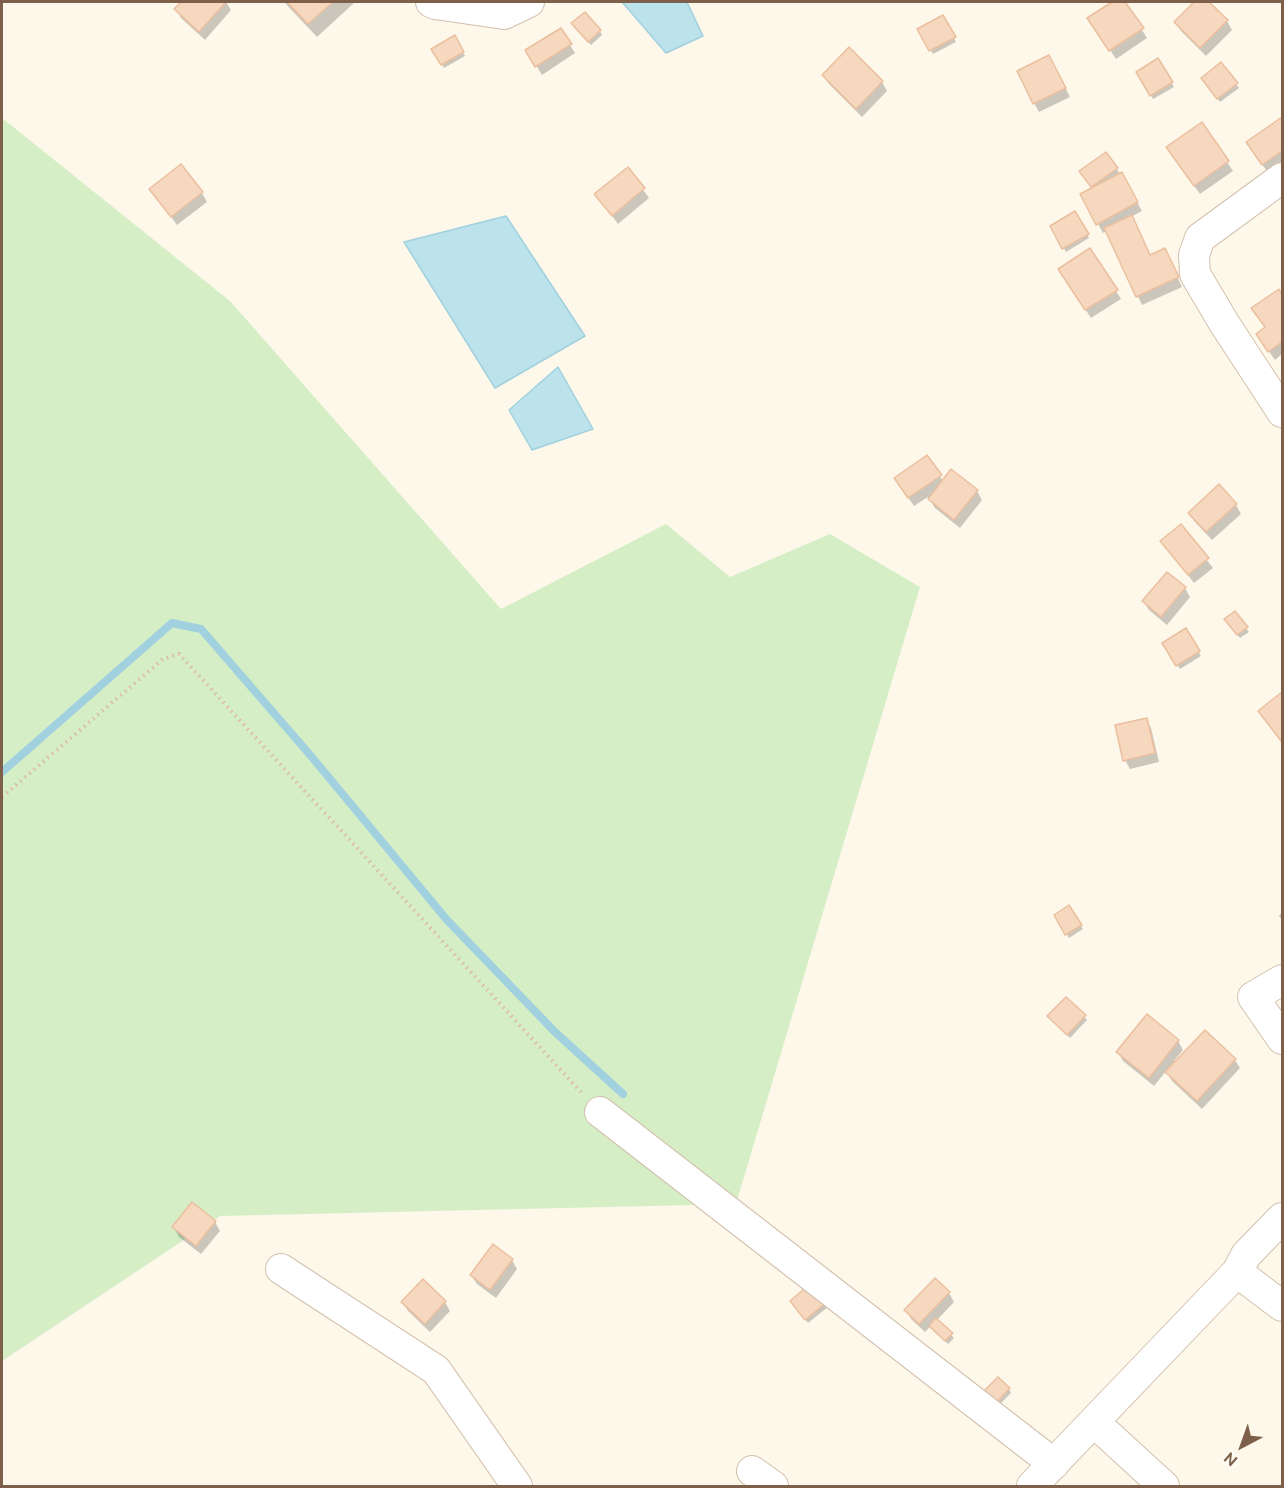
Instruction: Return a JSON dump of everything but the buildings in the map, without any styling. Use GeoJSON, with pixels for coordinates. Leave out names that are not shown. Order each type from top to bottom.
{"type":"FeatureCollection","features":[{"type":"Feature","properties":{"kind":"street"},"geometry":{"type":"LineString","coordinates":[[431,2],[504,14],[529,2]]}},
{"type":"Feature","properties":{"kind":"street"},"geometry":{"type":"LineString","coordinates":[[1282,178],[1200,238],[1194,255],[1195,274],[1282,412]]}},
{"type":"Feature","properties":{"kind":"street"},"geometry":{"type":"LineString","coordinates":[[1282,980],[1253,997],[1282,1039]]}},
{"type":"Feature","properties":{"kind":"street"},"geometry":{"type":"LineString","coordinates":[[600,1112],[1054,1464]]}},
{"type":"Feature","properties":{"kind":"street"},"geometry":{"type":"LineString","coordinates":[[1032,1486],[1237,1272],[1246,1255],[1282,1218]]}},
{"type":"Feature","properties":{"kind":"street"},"geometry":{"type":"LineString","coordinates":[[281,1269],[436,1370],[517,1486]]}},
{"type":"Feature","properties":{"kind":"street"},"geometry":{"type":"LineString","coordinates":[[1237,1272],[1282,1306]]}},
{"type":"Feature","properties":{"kind":"street"},"geometry":{"type":"LineString","coordinates":[[1094,1422],[1164,1486]]}},
{"type":"Feature","properties":{"kind":"path"},"geometry":{"type":"LineString","coordinates":[[2,797],[163,659],[179,654],[600,1112]]}},
{"type":"Feature","properties":{"kind":"green space"},"geometry":{"type":"Polygon","coordinates":[[[2,118],[230,301],[501,609],[666,524],[730,577],[830,534],[920,587],[736,1204],[220,1216],[2,1361],[2,118]]]}},
{"type":"Feature","properties":{"kind":"water"},"geometry":{"type":"Polygon","coordinates":[[[622,2],[687,2],[703,36],[666,53],[622,2]]]}},
{"type":"Feature","properties":{"kind":"water"},"geometry":{"type":"Polygon","coordinates":[[[506,216],[585,336],[495,388],[404,242],[506,216]]]}},
{"type":"Feature","properties":{"kind":"water"},"geometry":{"type":"Polygon","coordinates":[[[558,367],[593,429],[532,450],[509,410],[558,367]]]}},
{"type":"Feature","properties":{"kind":"waterway"},"geometry":{"type":"LineString","coordinates":[[2,772],[172,623],[201,629],[311,756],[447,920],[555,1032],[623,1094]]}}]}
